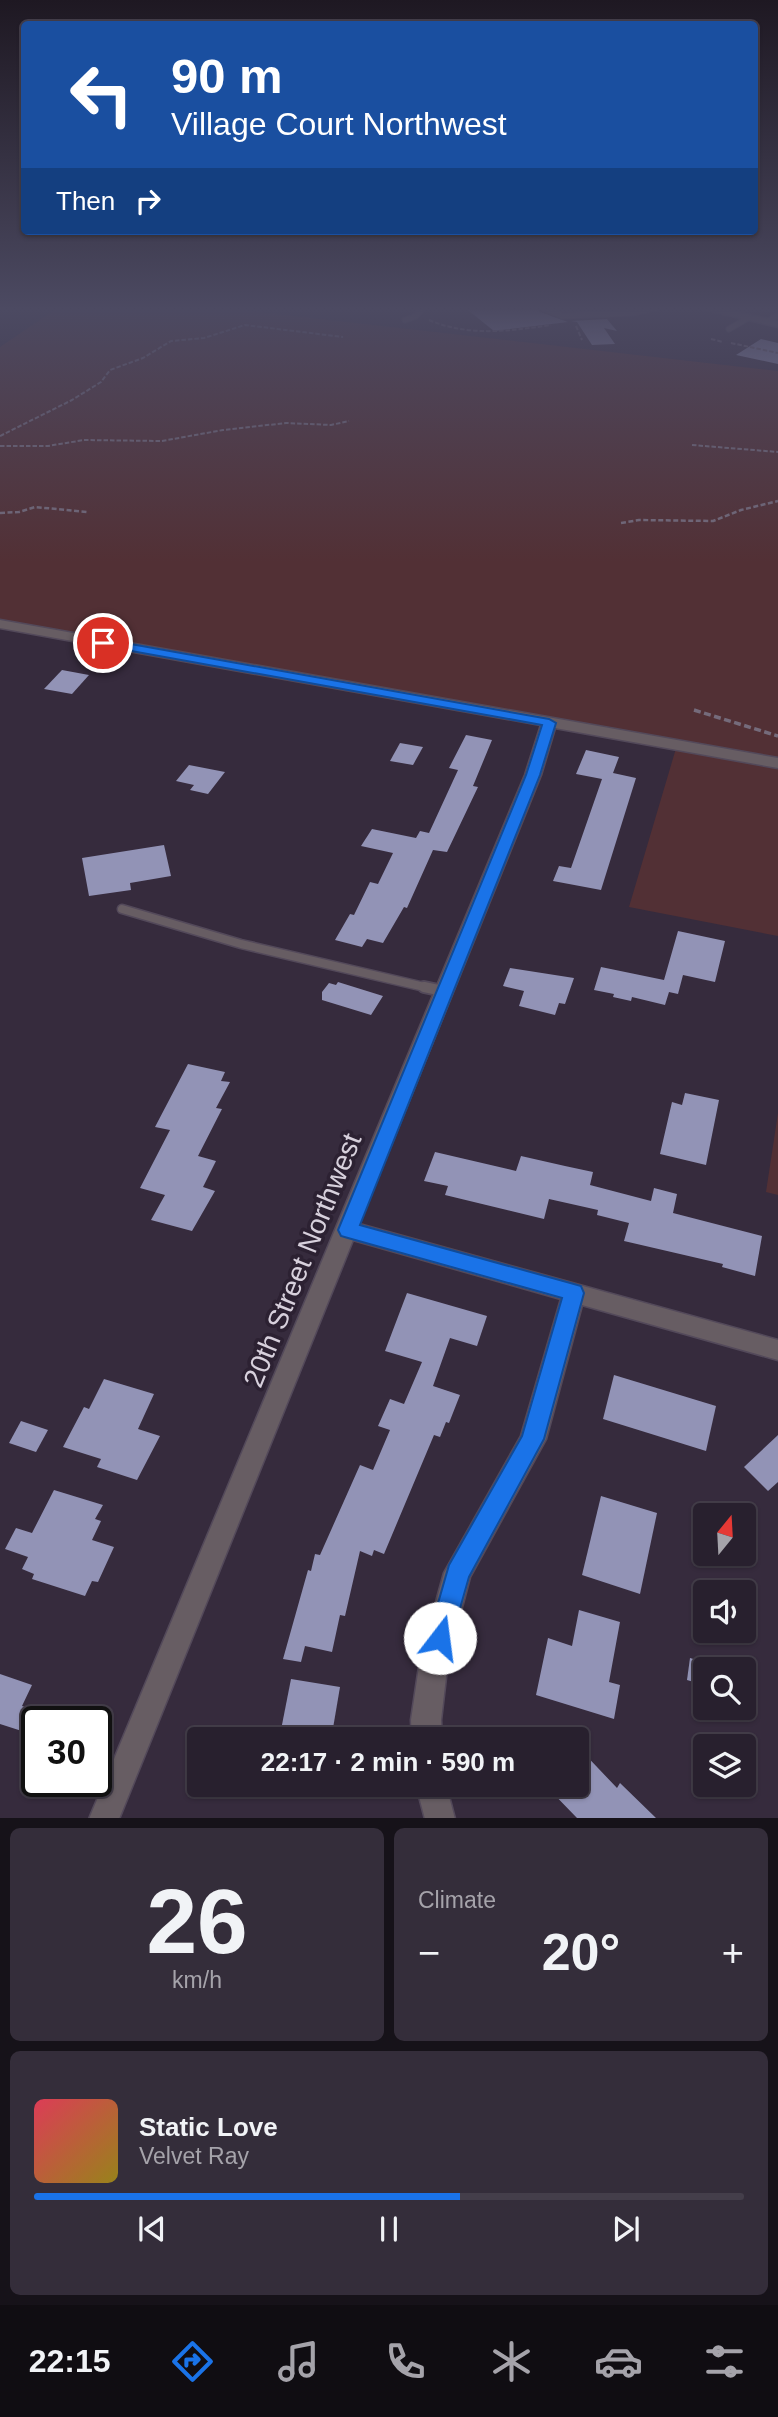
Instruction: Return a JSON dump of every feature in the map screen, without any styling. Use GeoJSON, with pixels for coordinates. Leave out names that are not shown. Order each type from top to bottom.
{"type":"FeatureCollection","features":[{"type":"Feature","properties":{"kind":"street"},"geometry":{"type":"LineString","coordinates":[[0,624],[778,763]]}},
{"type":"Feature","properties":{"kind":"street","name":"20th Street Northwest"},"geometry":{"type":"LineString","coordinates":[[104,1818],[533,775],[549,723]]}},
{"type":"Feature","properties":{"kind":"street"},"geometry":{"type":"LineString","coordinates":[[348,1230],[778,1350]]}},
{"type":"Feature","properties":{"kind":"street"},"geometry":{"type":"LineString","coordinates":[[426,1727],[434,1660],[458,1573],[533,1439],[574,1293]]}},
{"type":"Feature","properties":{"kind":"street"},"geometry":{"type":"LineString","coordinates":[[434,1797],[440,1818]]}},
{"type":"Feature","properties":{"kind":"lane"},"geometry":{"type":"LineString","coordinates":[[122,909],[290,959],[443,991]]}},
{"type":"Feature","properties":{"kind":"path"},"geometry":{"type":"LineString","coordinates":[[0,436],[85,392]]}},
{"type":"Feature","properties":{"kind":"path"},"geometry":{"type":"LineString","coordinates":[[0,446],[48,446],[85,440],[162,441],[286,423],[331,425],[349,421]]}},
{"type":"Feature","properties":{"kind":"path"},"geometry":{"type":"LineString","coordinates":[[692,445],[778,453]]}},
{"type":"Feature","properties":{"kind":"path"},"geometry":{"type":"LineString","coordinates":[[621,523],[639,520],[713,521],[741,510],[778,502]]}},
{"type":"Feature","properties":{"kind":"path"},"geometry":{"type":"LineString","coordinates":[[0,513],[19,512],[35,507],[88,512]]}},
{"type":"Feature","properties":{"kind":"path"},"geometry":{"type":"LineString","coordinates":[[694,710],[778,736]]}},
{"type":"Feature","properties":{"kind":"shaded area"},"geometry":{"type":"Polygon","coordinates":[[[0,392],[778,392],[778,936],[629,907],[677,745],[0,624],[0,392]]]}},
{"type":"Feature","properties":{"kind":"shaded area"},"geometry":{"type":"Polygon","coordinates":[[[778,1113],[778,1195],[766,1192],[778,1113]]]}},
{"type":"Feature","properties":{"kind":"building"},"geometry":{"type":"Polygon","coordinates":[[[62,670],[89,675],[72,694],[44,689],[62,670]]]}},
{"type":"Feature","properties":{"kind":"building"},"geometry":{"type":"Polygon","coordinates":[[[466,735],[492,740],[473,786],[478,787],[447,852],[433,850],[407,908],[404,907],[383,943],[367,939],[362,947],[335,940],[350,914],[354,915],[370,882],[378,884],[393,853],[361,846],[372,829],[416,838],[420,831],[429,833],[458,770],[449,768],[466,735]]]}},
{"type":"Feature","properties":{"kind":"building"},"geometry":{"type":"Polygon","coordinates":[[[400,743],[423,747],[413,765],[390,761],[400,743]]]}},
{"type":"Feature","properties":{"kind":"building"},"geometry":{"type":"Polygon","coordinates":[[[586,750],[619,757],[613,773],[636,778],[601,890],[553,881],[559,866],[571,868],[602,779],[576,774],[586,750]]]}},
{"type":"Feature","properties":{"kind":"building"},"geometry":{"type":"Polygon","coordinates":[[[189,765],[225,772],[208,794],[190,790],[194,785],[176,781],[189,765]]]}},
{"type":"Feature","properties":{"kind":"building"},"geometry":{"type":"Polygon","coordinates":[[[164,845],[171,876],[130,883],[131,890],[89,896],[82,858],[164,845]]]}},
{"type":"Feature","properties":{"kind":"building"},"geometry":{"type":"Polygon","coordinates":[[[678,931],[725,941],[715,982],[683,975],[678,994],[669,992],[665,1005],[632,997],[631,1001],[594,990],[601,967],[664,980],[678,931]]]}},
{"type":"Feature","properties":{"kind":"building"},"geometry":{"type":"Polygon","coordinates":[[[510,968],[574,978],[565,1004],[559,1003],[555,1015],[519,1006],[524,991],[503,986],[510,968]]]}},
{"type":"Feature","properties":{"kind":"building"},"geometry":{"type":"Polygon","coordinates":[[[338,982],[383,996],[371,1015],[322,1000],[322,992],[329,983],[336,985],[338,982]]]}},
{"type":"Feature","properties":{"kind":"building"},"geometry":{"type":"Polygon","coordinates":[[[188,1064],[225,1072],[221,1081],[230,1082],[216,1108],[222,1109],[198,1156],[216,1161],[203,1187],[215,1191],[192,1231],[151,1220],[165,1195],[140,1188],[170,1130],[155,1127],[188,1064]]]}},
{"type":"Feature","properties":{"kind":"building"},"geometry":{"type":"Polygon","coordinates":[[[685,1093],[719,1100],[706,1165],[660,1154],[672,1102],[682,1105],[685,1093]]]}},
{"type":"Feature","properties":{"kind":"building"},"geometry":{"type":"Polygon","coordinates":[[[435,1152],[516,1171],[521,1156],[593,1172],[590,1185],[651,1201],[654,1188],[677,1194],[673,1213],[762,1236],[755,1276],[722,1267],[723,1264],[624,1241],[629,1223],[597,1215],[598,1210],[549,1199],[544,1219],[445,1195],[448,1186],[424,1181],[435,1152]]]}},
{"type":"Feature","properties":{"kind":"building"},"geometry":{"type":"Polygon","coordinates":[[[407,1293],[487,1316],[477,1346],[450,1338],[433,1386],[460,1395],[449,1423],[446,1422],[440,1437],[434,1435],[384,1554],[374,1550],[372,1556],[360,1551],[345,1616],[340,1615],[332,1652],[305,1646],[301,1662],[283,1659],[315,1554],[320,1555],[360,1465],[373,1470],[390,1430],[378,1426],[390,1399],[404,1404],[422,1362],[385,1351],[407,1293]]]}},
{"type":"Feature","properties":{"kind":"building"},"geometry":{"type":"Polygon","coordinates":[[[614,1375],[716,1406],[706,1451],[603,1419],[614,1375]]]}},
{"type":"Feature","properties":{"kind":"building"},"geometry":{"type":"Polygon","coordinates":[[[104,1379],[154,1394],[138,1429],[160,1436],[137,1480],[97,1467],[101,1459],[63,1447],[84,1407],[89,1409],[104,1379]]]}},
{"type":"Feature","properties":{"kind":"building"},"geometry":{"type":"Polygon","coordinates":[[[21,1421],[48,1430],[36,1452],[9,1443],[21,1421]]]}},
{"type":"Feature","properties":{"kind":"building"},"geometry":{"type":"Polygon","coordinates":[[[778,1435],[778,1482],[768,1491],[744,1467],[778,1435]]]}},
{"type":"Feature","properties":{"kind":"building"},"geometry":{"type":"Polygon","coordinates":[[[54,1490],[103,1505],[95,1519],[101,1521],[92,1540],[114,1547],[98,1582],[92,1581],[85,1596],[32,1579],[34,1574],[22,1569],[28,1557],[5,1549],[16,1528],[32,1533],[54,1490]]]}},
{"type":"Feature","properties":{"kind":"building"},"geometry":{"type":"Polygon","coordinates":[[[601,1496],[657,1513],[640,1594],[582,1575],[601,1496]]]}},
{"type":"Feature","properties":{"kind":"building"},"geometry":{"type":"Polygon","coordinates":[[[579,1610],[620,1622],[609,1682],[620,1685],[614,1719],[536,1695],[548,1638],[572,1646],[579,1610]]]}},
{"type":"Feature","properties":{"kind":"building"},"geometry":{"type":"Polygon","coordinates":[[[690,1658],[693,1659],[693,1682],[687,1680],[690,1658]]]}},
{"type":"Feature","properties":{"kind":"building"},"geometry":{"type":"Polygon","coordinates":[[[0,1674],[32,1685],[21,1706],[21,1731],[0,1724],[0,1674]]]}},
{"type":"Feature","properties":{"kind":"building"},"geometry":{"type":"Polygon","coordinates":[[[291,1679],[340,1687],[333,1727],[282,1727],[291,1679]]]}},
{"type":"Feature","properties":{"kind":"building"},"geometry":{"type":"Polygon","coordinates":[[[589,1759],[617,1788],[620,1783],[656,1818],[577,1818],[557,1797],[589,1797],[589,1759]]]}},
{"type":"Feature","properties":{"kind":"route"},"geometry":{"type":"LineString","coordinates":[[103,643],[549,723],[533,775],[348,1230],[574,1293],[533,1439],[458,1573],[440,1638]]}}]}
